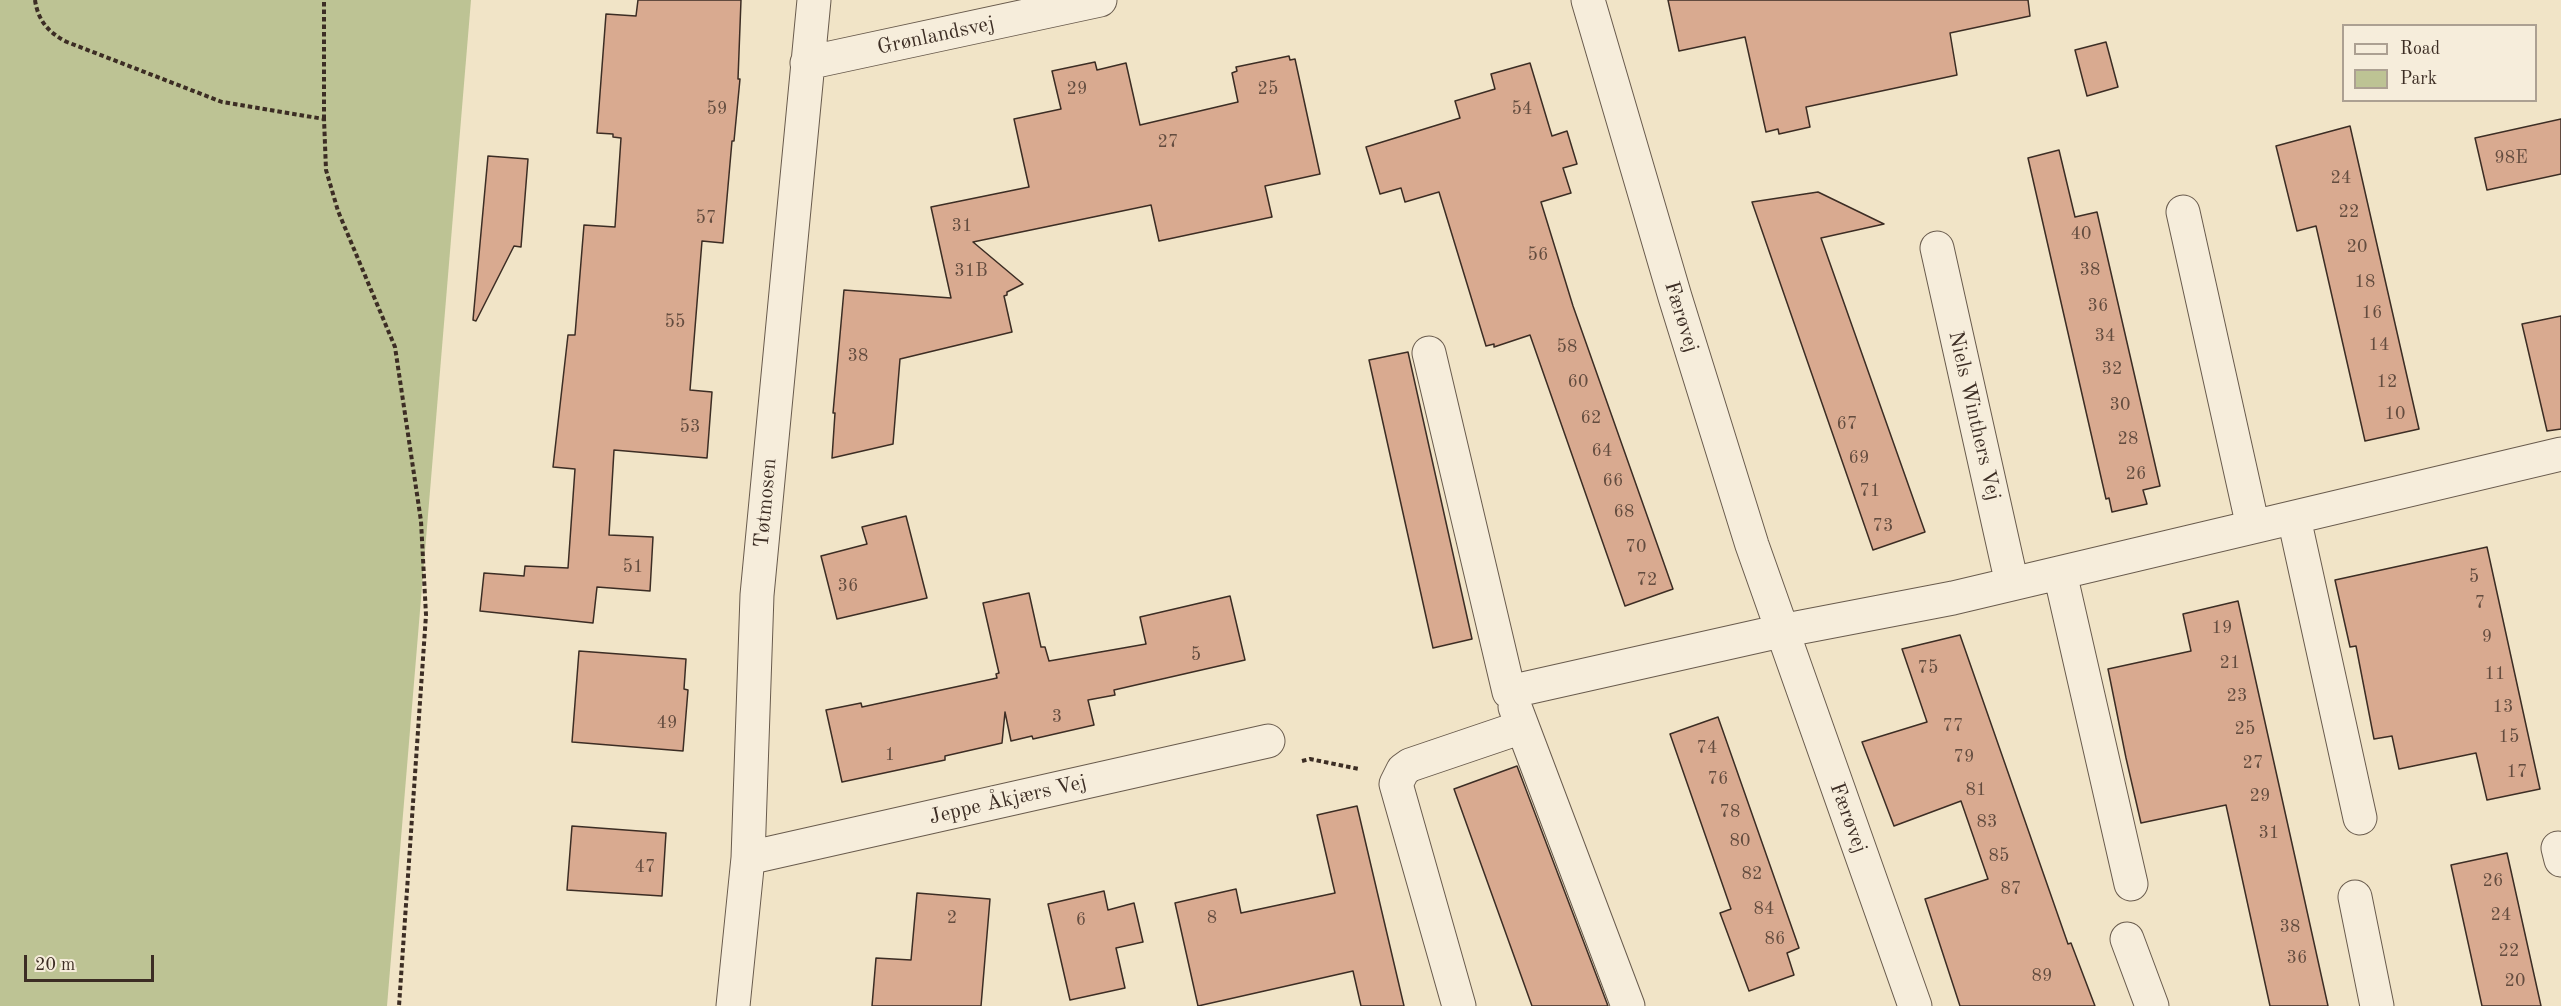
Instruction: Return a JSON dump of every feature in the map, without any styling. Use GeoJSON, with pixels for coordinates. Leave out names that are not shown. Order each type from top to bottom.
{"type":"FeatureCollection","features":[{"type":"Feature","properties":{"kind":"street","name":"Tøtmosen"},"geometry":{"type":"LineString","coordinates":[[733,1006],[747,858],[758,595],[814,0]]}},
{"type":"Feature","properties":{"kind":"street","name":"Grønlandsvej"},"geometry":{"type":"LineString","coordinates":[[807,63],[1100,0]]}},
{"type":"Feature","properties":{"kind":"street","name":"Færøvej"},"geometry":{"type":"LineString","coordinates":[[1588,0],[1675,297],[1748,534],[1915,1006]]}},
{"type":"Feature","properties":{"kind":"street"},"geometry":{"type":"LineString","coordinates":[[2183,212],[2253,527]]}},
{"type":"Feature","properties":{"kind":"street","name":"Niels Winthers Vej"},"geometry":{"type":"LineString","coordinates":[[1937,248],[2012,584]]}},
{"type":"Feature","properties":{"kind":"street"},"geometry":{"type":"LineString","coordinates":[[1429,353],[1509,692],[1628,1006]]}},
{"type":"Feature","properties":{"kind":"street"},"geometry":{"type":"LineString","coordinates":[[1509,692],[1781,631],[1953,598],[2561,454]]}},
{"type":"Feature","properties":{"kind":"street"},"geometry":{"type":"LineString","coordinates":[[2294,518],[2360,818]]}},
{"type":"Feature","properties":{"kind":"street"},"geometry":{"type":"LineString","coordinates":[[2060,573],[2131,884]]}},
{"type":"Feature","properties":{"kind":"street"},"geometry":{"type":"LineString","coordinates":[[1459,1006],[1396,784],[1398,776],[1410,765],[1522,727]]}},
{"type":"Feature","properties":{"kind":"street","name":"Jeppe Åkjærs Vej"},"geometry":{"type":"LineString","coordinates":[[747,858],[1268,741]]}},
{"type":"Feature","properties":{"kind":"street"},"geometry":{"type":"LineString","coordinates":[[2355,897],[2377,1006]]}},
{"type":"Feature","properties":{"kind":"street"},"geometry":{"type":"LineString","coordinates":[[2127,939],[2152,1006]]}},
{"type":"Feature","properties":{"kind":"path"},"geometry":{"type":"LineString","coordinates":[[35,0],[42,23],[54,35],[67,42],[222,102],[324,120]]}},
{"type":"Feature","properties":{"kind":"path"},"geometry":{"type":"LineString","coordinates":[[324,0],[326,170],[338,211],[395,347],[421,520],[426,615],[399,1006]]}},
{"type":"Feature","properties":{"kind":"path"},"geometry":{"type":"LineString","coordinates":[[1268,741],[1283,770],[1297,766],[1304,759],[1310,759],[1398,776]]}},
{"type":"Feature","properties":{"kind":"green space"},"geometry":{"type":"Polygon","coordinates":[[[0,0],[471,0],[387,1006],[0,1006],[0,0]]]}},
{"type":"Feature","properties":{"kind":"building"},"geometry":{"type":"Polygon","coordinates":[[[638,0],[741,0],[738,79],[740,79],[723,243],[702,241],[690,390],[712,392],[707,458],[614,450],[609,535],[653,537],[650,591],[597,587],[593,623],[480,611],[484,573],[524,576],[525,566],[568,568],[575,469],[553,467],[568,335],[575,335],[584,225],[615,227],[621,138],[613,137],[613,134],[597,133],[606,14],[636,16],[638,0]]]}},
{"type":"Feature","properties":{"kind":"building"},"geometry":{"type":"Polygon","coordinates":[[[1668,0],[2028,0],[2030,16],[1950,33],[1957,75],[1806,107],[1810,127],[1779,134],[1778,129],[1766,132],[1745,37],[1679,51],[1668,0]]]}},
{"type":"Feature","properties":{"kind":"building"},"geometry":{"type":"Polygon","coordinates":[[[2106,42],[2118,87],[2087,96],[2075,50],[2106,42]]]}},
{"type":"Feature","properties":{"kind":"building"},"geometry":{"type":"Polygon","coordinates":[[[1289,56],[1290,60],[1295,59],[1320,174],[1265,186],[1272,217],[1159,241],[1151,205],[973,242],[1023,284],[1004,296],[1012,332],[900,359],[893,444],[832,458],[835,413],[833,413],[844,290],[951,298],[931,207],[1029,187],[1014,119],[1061,109],[1052,71],[1095,62],[1097,70],[1126,63],[1140,125],[1238,102],[1232,73],[1237,71],[1236,67],[1289,56]]]}},
{"type":"Feature","properties":{"kind":"building"},"geometry":{"type":"Polygon","coordinates":[[[1530,63],[1552,136],[1567,131],[1577,164],[1563,168],[1571,193],[1541,202],[1573,306],[1673,589],[1625,606],[1530,335],[1494,347],[1494,344],[1486,346],[1439,192],[1405,202],[1401,188],[1380,194],[1366,147],[1460,118],[1455,101],[1495,89],[1491,74],[1530,63]]]}},
{"type":"Feature","properties":{"kind":"building"},"geometry":{"type":"Polygon","coordinates":[[[2561,119],[2561,174],[2487,190],[2475,138],[2561,119]]]}},
{"type":"Feature","properties":{"kind":"building"},"geometry":{"type":"Polygon","coordinates":[[[2350,126],[2419,429],[2365,441],[2316,226],[2297,231],[2276,146],[2350,126]]]}},
{"type":"Feature","properties":{"kind":"building"},"geometry":{"type":"Polygon","coordinates":[[[2059,150],[2075,217],[2097,212],[2160,486],[2143,490],[2147,504],[2112,512],[2109,498],[2106,499],[2028,158],[2059,150]]]}},
{"type":"Feature","properties":{"kind":"building"},"geometry":{"type":"Polygon","coordinates":[[[488,156],[528,159],[521,247],[514,246],[476,321],[473,320],[488,156]]]}},
{"type":"Feature","properties":{"kind":"building"},"geometry":{"type":"Polygon","coordinates":[[[1818,192],[1884,224],[1821,238],[1925,532],[1873,550],[1752,202],[1818,192]]]}},
{"type":"Feature","properties":{"kind":"building"},"geometry":{"type":"Polygon","coordinates":[[[2561,316],[2561,429],[2547,431],[2522,324],[2561,316]]]}},
{"type":"Feature","properties":{"kind":"building"},"geometry":{"type":"Polygon","coordinates":[[[1408,352],[1472,639],[1433,648],[1369,360],[1408,352]]]}},
{"type":"Feature","properties":{"kind":"building"},"geometry":{"type":"Polygon","coordinates":[[[906,516],[927,598],[837,619],[821,556],[867,544],[862,527],[906,516]]]}},
{"type":"Feature","properties":{"kind":"building"},"geometry":{"type":"Polygon","coordinates":[[[2487,547],[2540,789],[2487,800],[2476,753],[2399,769],[2392,736],[2374,739],[2356,646],[2350,647],[2335,580],[2487,547]]]}},
{"type":"Feature","properties":{"kind":"building"},"geometry":{"type":"Polygon","coordinates":[[[1029,593],[1041,647],[1045,647],[1049,661],[1146,644],[1140,617],[1230,596],[1245,660],[1114,690],[1115,695],[1088,700],[1094,725],[1033,739],[1032,736],[1011,741],[1005,712],[1002,743],[945,756],[945,760],[842,782],[826,710],[861,703],[862,707],[997,678],[996,674],[999,673],[983,603],[1029,593]]]}},
{"type":"Feature","properties":{"kind":"building"},"geometry":{"type":"Polygon","coordinates":[[[2238,601],[2328,1006],[2270,1006],[2226,805],[2141,823],[2126,758],[2108,669],[2191,651],[2183,614],[2238,601]]]}},
{"type":"Feature","properties":{"kind":"building"},"geometry":{"type":"Polygon","coordinates":[[[1960,635],[2068,944],[2071,943],[2095,1006],[1960,1006],[1925,899],[1988,879],[1961,801],[1894,826],[1862,742],[1927,722],[1902,649],[1960,635]]]}},
{"type":"Feature","properties":{"kind":"building"},"geometry":{"type":"Polygon","coordinates":[[[579,651],[686,659],[684,689],[688,690],[683,751],[572,742],[579,651]]]}},
{"type":"Feature","properties":{"kind":"building"},"geometry":{"type":"Polygon","coordinates":[[[1718,717],[1799,948],[1787,953],[1794,975],[1749,991],[1720,913],[1731,909],[1670,734],[1718,717]]]}},
{"type":"Feature","properties":{"kind":"building"},"geometry":{"type":"Polygon","coordinates":[[[1517,766],[1608,1006],[1532,1006],[1454,789],[1517,766]]]}},
{"type":"Feature","properties":{"kind":"building"},"geometry":{"type":"Polygon","coordinates":[[[1357,806],[1404,1006],[1361,1006],[1353,971],[1198,1006],[1175,903],[1236,889],[1241,913],[1335,893],[1317,815],[1357,806]]]}},
{"type":"Feature","properties":{"kind":"building"},"geometry":{"type":"Polygon","coordinates":[[[572,826],[666,833],[662,896],[567,890],[572,826]]]}},
{"type":"Feature","properties":{"kind":"building"},"geometry":{"type":"Polygon","coordinates":[[[2507,853],[2541,1006],[2482,1006],[2451,865],[2507,853]]]}},
{"type":"Feature","properties":{"kind":"building"},"geometry":{"type":"Polygon","coordinates":[[[1104,891],[1108,910],[1134,903],[1143,942],[1116,948],[1125,988],[1070,1000],[1048,904],[1104,891]]]}},
{"type":"Feature","properties":{"kind":"building"},"geometry":{"type":"Polygon","coordinates":[[[917,893],[990,899],[981,1006],[872,1006],[876,958],[911,960],[917,893]]]}}]}
